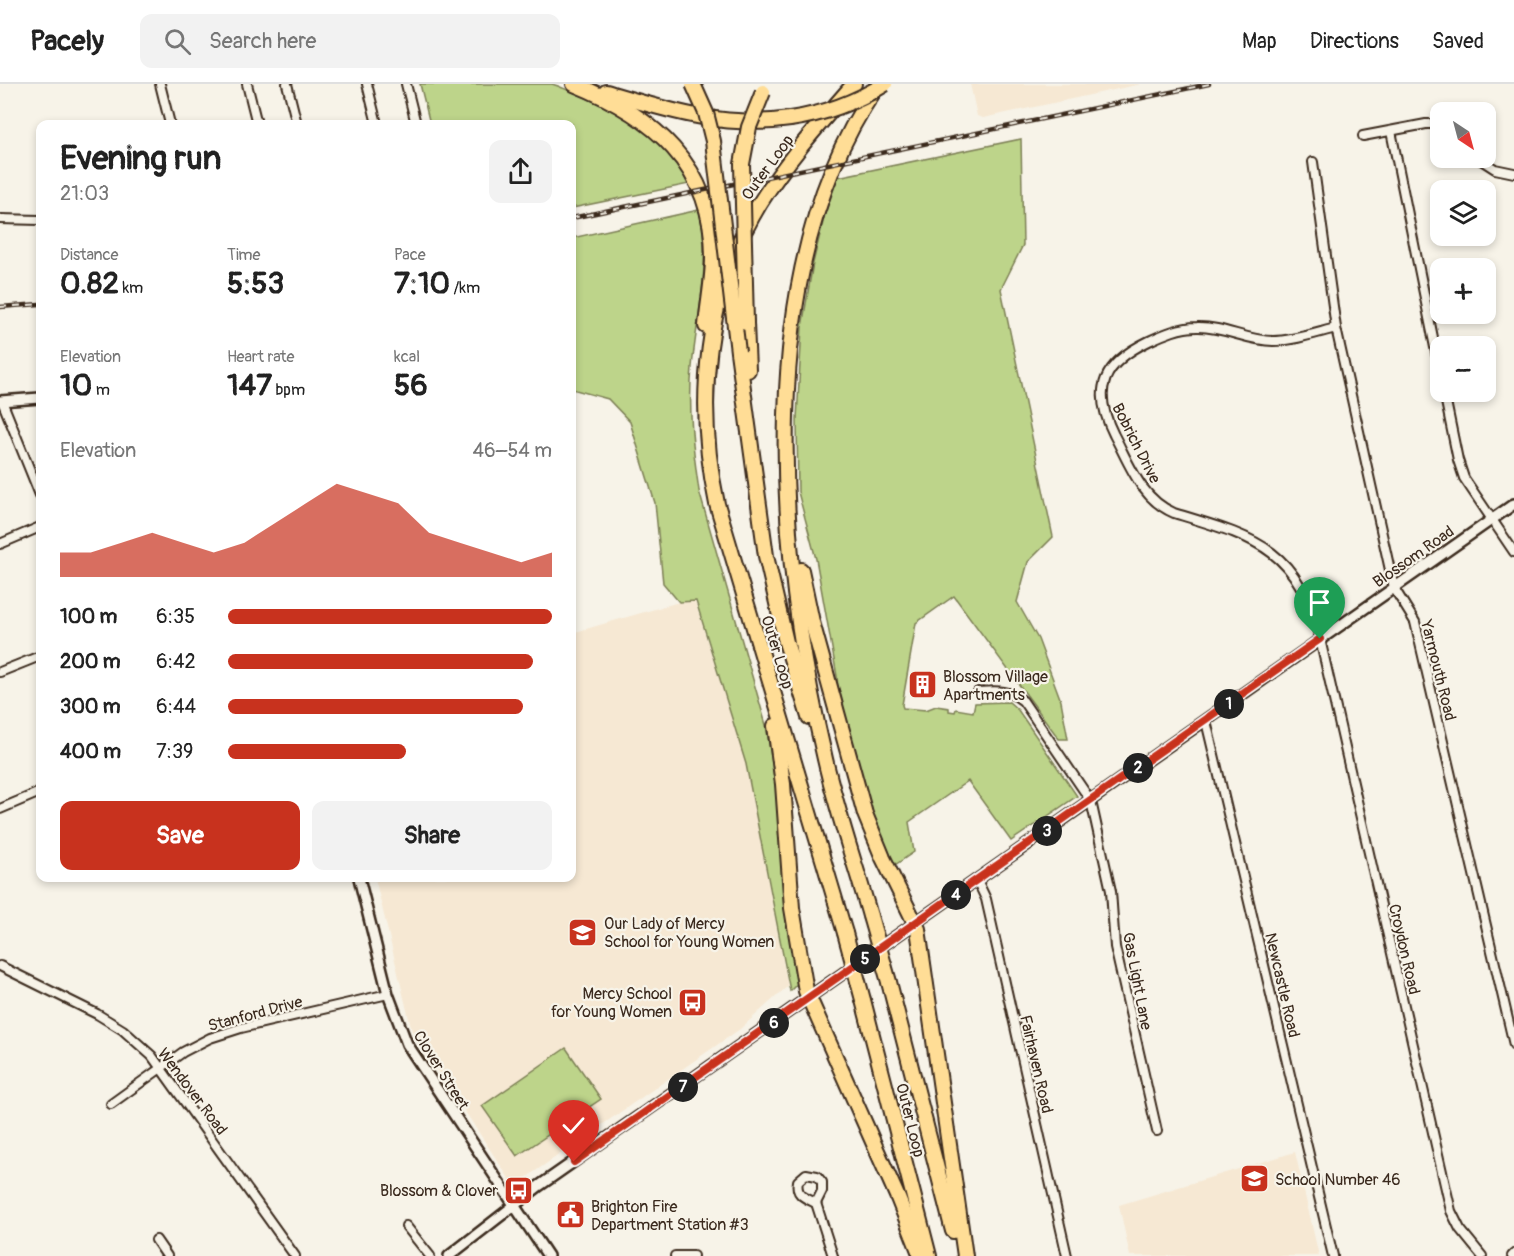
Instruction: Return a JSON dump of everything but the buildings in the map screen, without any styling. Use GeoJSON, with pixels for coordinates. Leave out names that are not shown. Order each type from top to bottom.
{"type":"FeatureCollection","features":[{"type":"Feature","properties":{"kind":"highway"},"geometry":{"type":"LineString","coordinates":[[574,84],[617,104],[657,131],[686,164],[701,193],[710,226],[713,252],[704,356],[705,410]]}},
{"type":"Feature","properties":{"kind":"highway"},"geometry":{"type":"LineString","coordinates":[[581,84],[704,118],[752,123],[790,120],[836,108],[885,84]]}},
{"type":"Feature","properties":{"kind":"highway"},"geometry":{"type":"LineString","coordinates":[[693,84],[706,113],[713,141],[764,548],[781,626],[838,811]]}},
{"type":"Feature","properties":{"kind":"highway","name":"Outer Loop"},"geometry":{"type":"LineString","coordinates":[[854,84],[774,182],[759,204],[741,240],[716,316],[708,363],[705,410],[710,464],[717,504],[845,933],[929,1256]]}},
{"type":"Feature","properties":{"kind":"highway","name":"Outer Loop"},"geometry":{"type":"LineString","coordinates":[[879,84],[856,120],[838,156],[808,246],[792,340],[787,401],[789,530],[799,625],[820,738],[838,811],[889,982],[959,1256]]}},
{"type":"Feature","properties":{"kind":"highway"},"geometry":{"type":"LineString","coordinates":[[754,480],[746,323],[742,164],[749,127],[765,88]]}},
{"type":"Feature","properties":{"kind":"highway"},"geometry":{"type":"LineString","coordinates":[[786,448],[802,572],[814,631],[868,822],[882,858],[919,933],[965,1256]]}},
{"type":"Feature","properties":{"kind":"highway"},"geometry":{"type":"LineString","coordinates":[[763,659],[781,759],[792,908],[808,998],[898,1198],[921,1256]]}},
{"type":"Feature","properties":{"kind":"street"},"geometry":{"type":"LineString","coordinates":[[160,84],[169,120]]}},
{"type":"Feature","properties":{"kind":"street"},"geometry":{"type":"LineString","coordinates":[[247,84],[256,120]]}},
{"type":"Feature","properties":{"kind":"street"},"geometry":{"type":"LineString","coordinates":[[287,84],[296,120]]}},
{"type":"Feature","properties":{"kind":"street"},"geometry":{"type":"LineString","coordinates":[[367,84],[376,120]]}},
{"type":"Feature","properties":{"kind":"street"},"geometry":{"type":"LineString","coordinates":[[406,84],[415,120]]}},
{"type":"Feature","properties":{"kind":"street"},"geometry":{"type":"LineString","coordinates":[[1363,136],[1430,124]]}},
{"type":"Feature","properties":{"kind":"street"},"geometry":{"type":"LineString","coordinates":[[1391,131],[1433,336]]}},
{"type":"Feature","properties":{"kind":"street","name":"Yarmouth Road"},"geometry":{"type":"LineString","coordinates":[[1313,162],[1336,328],[1394,588],[1415,622],[1514,1045]]}},
{"type":"Feature","properties":{"kind":"street"},"geometry":{"type":"LineString","coordinates":[[1495,168],[1514,174]]}},
{"type":"Feature","properties":{"kind":"street"},"geometry":{"type":"LineString","coordinates":[[0,219],[36,220]]}},
{"type":"Feature","properties":{"kind":"street","name":"Bobrich Drive"},"geometry":{"type":"LineString","coordinates":[[1320,639],[1306,595],[1285,565],[1271,551],[1240,533],[1165,509],[1146,493],[1135,477],[1112,431],[1106,417],[1102,397],[1106,379],[1121,357],[1142,345],[1183,328],[1207,327],[1273,341],[1336,328]]}},
{"type":"Feature","properties":{"kind":"street"},"geometry":{"type":"LineString","coordinates":[[36,398],[1,401],[36,485]]}},
{"type":"Feature","properties":{"kind":"street"},"geometry":{"type":"LineString","coordinates":[[1446,402],[1460,467],[1467,483],[1514,552]]}},
{"type":"Feature","properties":{"kind":"street","name":"Blossom Road"},"geometry":{"type":"LineString","coordinates":[[449,1256],[513,1205],[1514,504]]}},
{"type":"Feature","properties":{"kind":"street"},"geometry":{"type":"LineString","coordinates":[[0,544],[36,529]]}},
{"type":"Feature","properties":{"kind":"street","name":"Croydon Road"},"geometry":{"type":"LineString","coordinates":[[1320,639],[1451,1211],[1460,1229],[1482,1256]]}},
{"type":"Feature","properties":{"kind":"street"},"geometry":{"type":"LineString","coordinates":[[0,672],[36,658]]}},
{"type":"Feature","properties":{"kind":"street"},"geometry":{"type":"LineString","coordinates":[[978,692],[1005,691],[1015,694],[1023,701],[1091,801]]}},
{"type":"Feature","properties":{"kind":"street","name":"Newcastle Road"},"geometry":{"type":"LineString","coordinates":[[1206,721],[1333,1256]]}},
{"type":"Feature","properties":{"kind":"street"},"geometry":{"type":"LineString","coordinates":[[0,809],[36,794]]}},
{"type":"Feature","properties":{"kind":"street","name":"Gas Light Lane"},"geometry":{"type":"LineString","coordinates":[[1091,801],[1111,891],[1115,947],[1157,1131]]}},
{"type":"Feature","properties":{"kind":"street","name":"Fairhaven Road"},"geometry":{"type":"LineString","coordinates":[[977,880],[986,899],[1067,1256]]}},
{"type":"Feature","properties":{"kind":"street","name":"Clover Street"},"geometry":{"type":"LineString","coordinates":[[360,882],[388,994],[411,1052],[548,1256]]}},
{"type":"Feature","properties":{"kind":"street","name":"Wendover Road"},"geometry":{"type":"LineString","coordinates":[[0,966],[114,1024],[132,1037],[162,1068],[295,1256]]}},
{"type":"Feature","properties":{"kind":"street","name":"Stanford Drive"},"geometry":{"type":"LineString","coordinates":[[111,1104],[193,1046],[223,1033],[388,994]]}},
{"type":"Feature","properties":{"kind":"street"},"geometry":{"type":"LineString","coordinates":[[816,1203],[833,1256]]}},
{"type":"Feature","properties":{"kind":"street"},"geometry":{"type":"LineString","coordinates":[[406,1226],[430,1256]]}},
{"type":"Feature","properties":{"kind":"street"},"geometry":{"type":"LineString","coordinates":[[156,1240],[167,1256]]}},
{"type":"Feature","properties":{"kind":"street"},"geometry":{"type":"LineString","coordinates":[[675,1256],[693,1256]]}},
{"type":"Feature","properties":{"kind":"shaded area"},"geometry":{"type":"Polygon","coordinates":[[[970,84],[1141,84],[983,118],[977,116],[970,84]]]}},
{"type":"Feature","properties":{"kind":"shaded area","name":"Our Lady of Mercy School for Young Women"},"geometry":{"type":"Polygon","coordinates":[[[695,601],[746,764],[788,986],[740,1029],[514,1186],[412,1031],[376,882],[576,882],[576,632],[679,602],[695,601]]]}},
{"type":"Feature","properties":{"kind":"shaded area","name":"School Number 46"},"geometry":{"type":"Polygon","coordinates":[[[1295,1152],[1319,1256],[1130,1256],[1119,1205],[1295,1152]]]}},
{"type":"Feature","properties":{"kind":"green space"},"geometry":{"type":"Polygon","coordinates":[[[420,84],[552,84],[598,103],[634,122],[664,148],[678,164],[689,184],[576,207],[576,120],[429,120],[420,84]]]}},
{"type":"Feature","properties":{"kind":"green space"},"geometry":{"type":"Polygon","coordinates":[[[1021,139],[1023,245],[1001,289],[1053,537],[1028,562],[1017,602],[1038,639],[1061,701],[1068,739],[1059,739],[954,596],[916,623],[902,705],[903,708],[926,710],[936,706],[949,708],[949,711],[955,712],[956,709],[973,712],[975,703],[1009,702],[1018,710],[1077,796],[1011,841],[968,781],[909,822],[914,852],[892,867],[882,846],[839,704],[837,676],[816,559],[798,492],[797,419],[802,327],[813,263],[825,214],[838,177],[1021,139]]]}},
{"type":"Feature","properties":{"kind":"green space"},"geometry":{"type":"Polygon","coordinates":[[[699,210],[703,230],[704,269],[691,383],[695,460],[699,491],[766,725],[776,790],[784,900],[797,984],[790,991],[746,764],[696,601],[679,602],[663,583],[655,503],[630,422],[608,399],[576,390],[576,237],[699,210]]]}},
{"type":"Feature","properties":{"kind":"green space"},"geometry":{"type":"Polygon","coordinates":[[[566,1048],[601,1099],[517,1156],[482,1106],[566,1048]]]}},
{"type":"Feature","properties":{"kind":"railway"},"geometry":{"type":"LineString","coordinates":[[576,217],[1209,84]]}},
{"type":"Feature","properties":{"kind":"railway"},"geometry":{"type":"LineString","coordinates":[[0,307],[36,304]]}},
{"type":"Feature","properties":{"kind":"place","name":"Blossom Village Apartments"},"geometry":{"type":"Point","coordinates":[922,685]}},
{"type":"Feature","properties":{"kind":"place","name":"Our Lady of Mercy School for Young Women"},"geometry":{"type":"Point","coordinates":[583,932]}},
{"type":"Feature","properties":{"kind":"place","name":"Mercy School for Young Women"},"geometry":{"type":"Point","coordinates":[693,1002]}},
{"type":"Feature","properties":{"kind":"place","name":"School Number 46"},"geometry":{"type":"Point","coordinates":[1254,1179]}},
{"type":"Feature","properties":{"kind":"place","name":"Blossom & Clover"},"geometry":{"type":"Point","coordinates":[519,1190]}},
{"type":"Feature","properties":{"kind":"place","name":"Brighton Fire Department Station #3"},"geometry":{"type":"Point","coordinates":[570,1215]}},
{"type":"Feature","properties":{"kind":"route"},"geometry":{"type":"LineString","coordinates":[[574,1162],[1154,758],[1320,639]]}}]}
